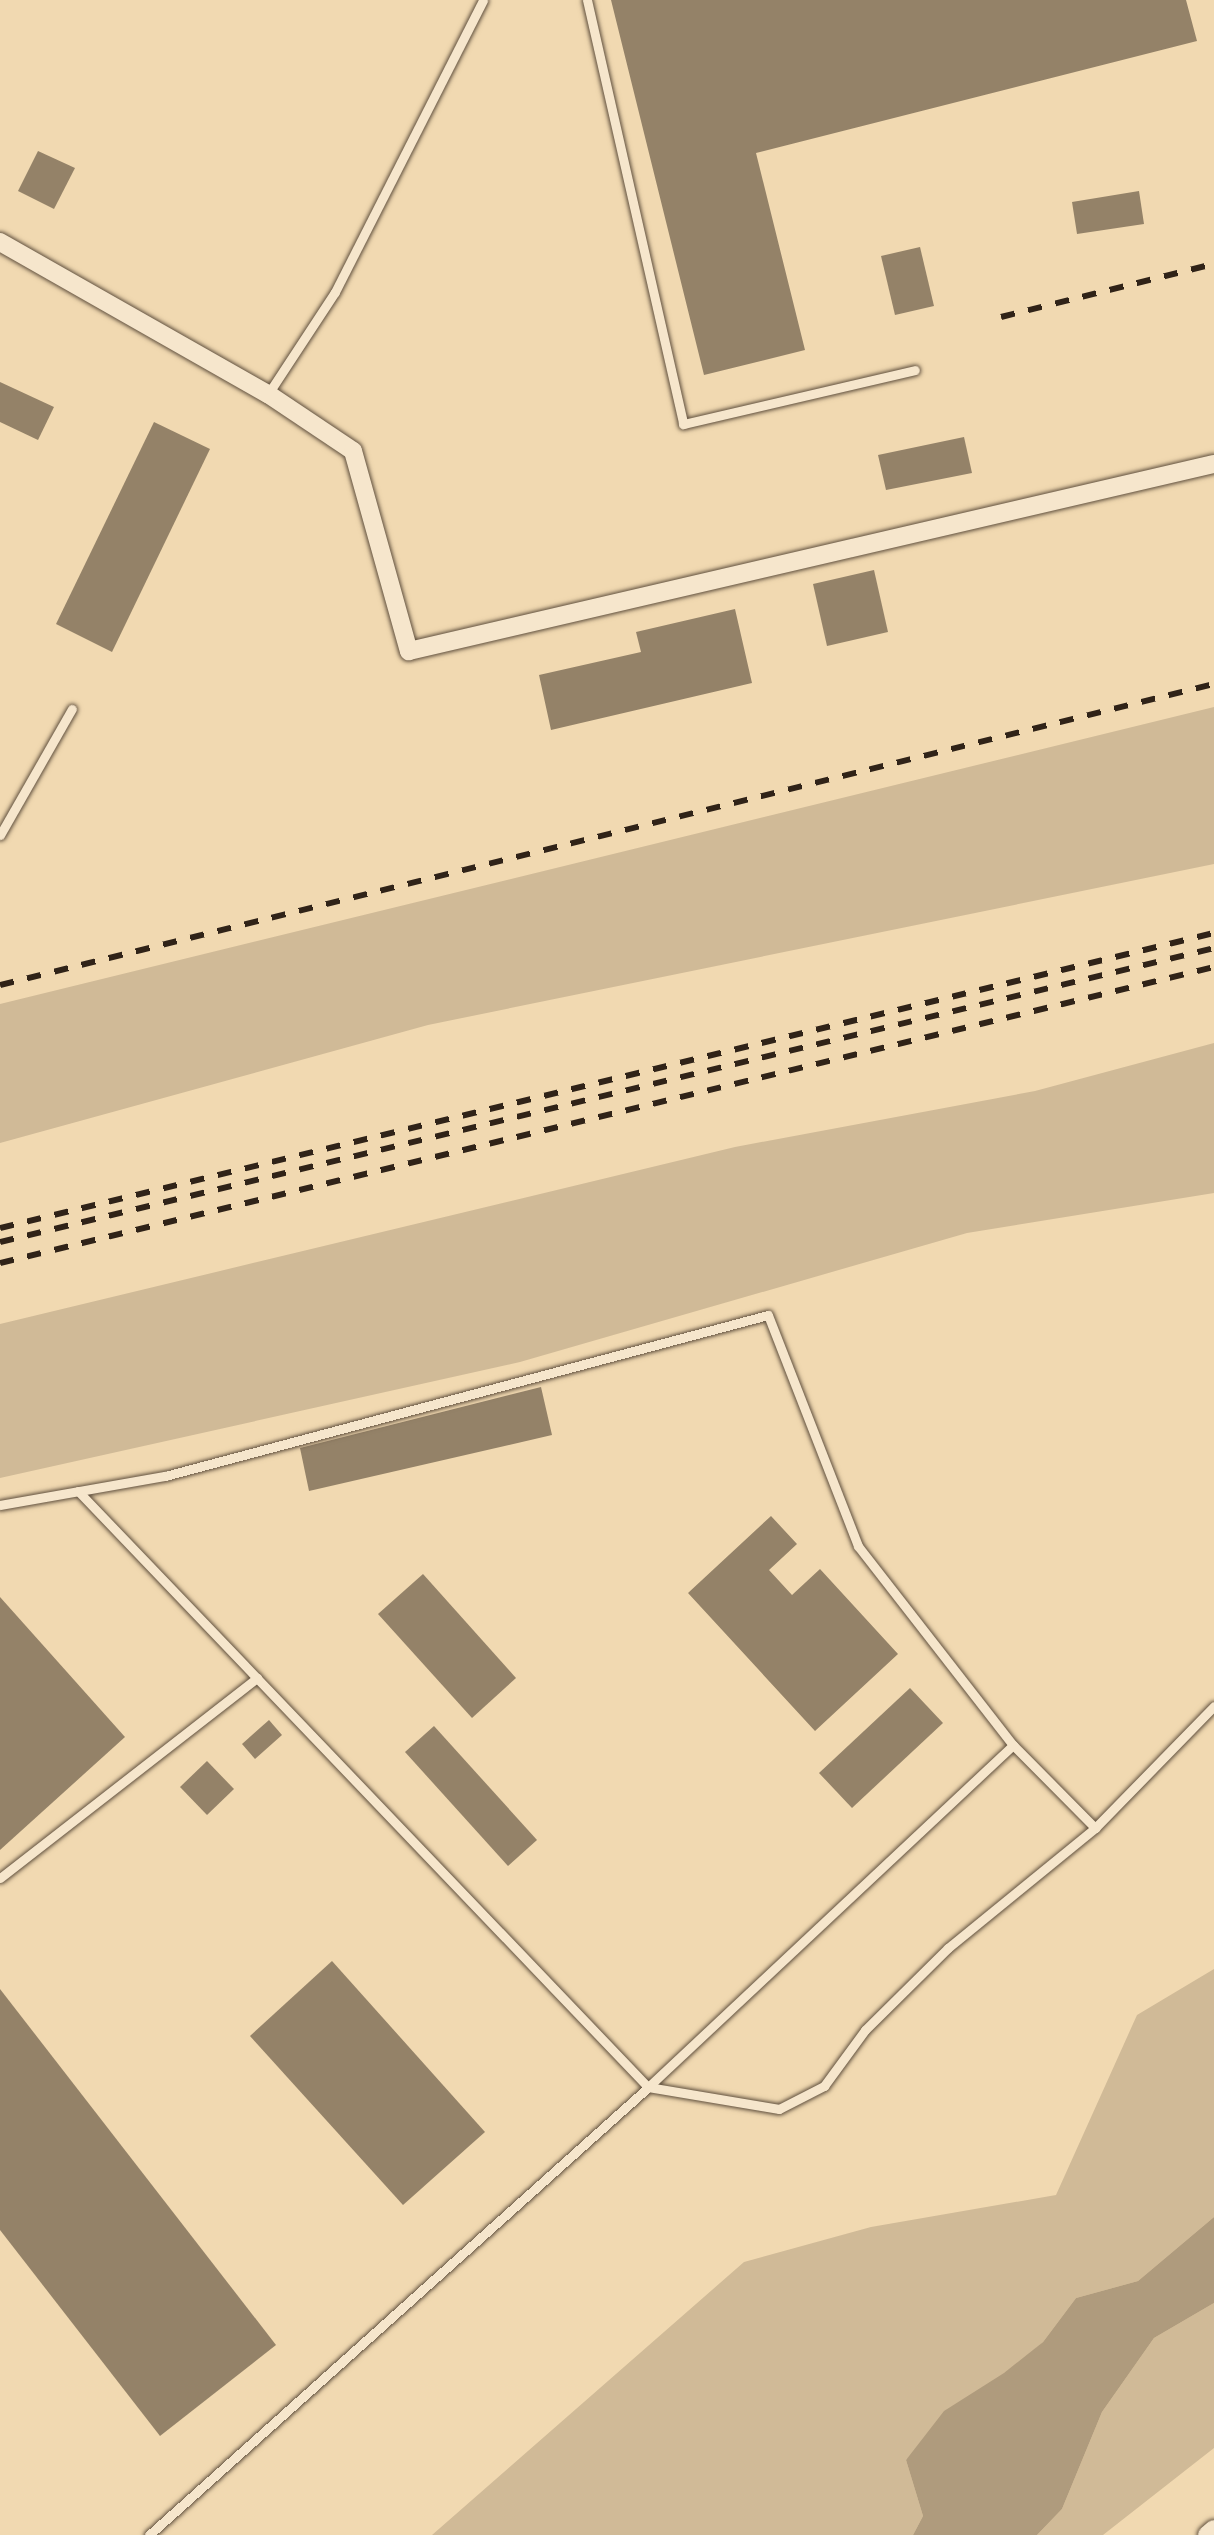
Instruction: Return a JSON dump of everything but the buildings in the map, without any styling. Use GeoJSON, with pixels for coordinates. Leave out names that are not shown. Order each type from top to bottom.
{"type":"FeatureCollection","features":[{"type":"Feature","properties":{"kind":"street"},"geometry":{"type":"LineString","coordinates":[[0,242],[268,394],[353,451],[409,651],[1214,464]]}},
{"type":"Feature","properties":{"kind":"street"},"geometry":{"type":"LineString","coordinates":[[1207,2535],[1214,2529]]}},
{"type":"Feature","properties":{"kind":"lane"},"geometry":{"type":"LineString","coordinates":[[268,394],[335,292],[483,0]]}},
{"type":"Feature","properties":{"kind":"lane"},"geometry":{"type":"LineString","coordinates":[[587,0],[683,424],[915,370]]}},
{"type":"Feature","properties":{"kind":"lane"},"geometry":{"type":"LineString","coordinates":[[0,835],[72,709]]}},
{"type":"Feature","properties":{"kind":"lane"},"geometry":{"type":"LineString","coordinates":[[0,1505],[165,1476],[768,1315],[858,1546],[1013,1745],[1095,1828]]}},
{"type":"Feature","properties":{"kind":"lane"},"geometry":{"type":"LineString","coordinates":[[78,1491],[648,2087],[779,2109],[824,2086],[865,2030],[948,1948],[1095,1828],[1214,1706]]}},
{"type":"Feature","properties":{"kind":"lane"},"geometry":{"type":"LineString","coordinates":[[0,1878],[257,1678]]}},
{"type":"Feature","properties":{"kind":"lane"},"geometry":{"type":"LineString","coordinates":[[149,2535],[648,2087],[1013,1745]]}},
{"type":"Feature","properties":{"kind":"lane"},"geometry":{"type":"LineString","coordinates":[[648,2087],[661,2076]]}},
{"type":"Feature","properties":{"kind":"shaded area"},"geometry":{"type":"Polygon","coordinates":[[[1214,707],[1214,864],[428,1025],[0,1143],[0,1004],[1214,707]]]}},
{"type":"Feature","properties":{"kind":"shaded area"},"geometry":{"type":"Polygon","coordinates":[[[1214,1043],[1214,1193],[967,1233],[520,1362],[0,1478],[0,1324],[735,1147],[1035,1091],[1214,1043]]]}},
{"type":"Feature","properties":{"kind":"shaded area"},"geometry":{"type":"Polygon","coordinates":[[[1214,1969],[1214,2217],[1138,2281],[1076,2298],[1043,2342],[906,2460],[923,2516],[913,2535],[432,2535],[744,2262],[871,2227],[1056,2195],[1137,2015],[1214,1969]]]}},
{"type":"Feature","properties":{"kind":"shaded area"},"geometry":{"type":"Polygon","coordinates":[[[1214,2217],[1214,2303],[1154,2338],[1102,2412],[1062,2509],[1037,2535],[913,2535],[923,2516],[906,2460],[944,2411],[1004,2373],[1043,2342],[1076,2298],[1138,2281],[1214,2217]]]}},
{"type":"Feature","properties":{"kind":"shaded area"},"geometry":{"type":"Polygon","coordinates":[[[1214,2303],[1214,2448],[1103,2535],[1037,2535],[1062,2509],[1102,2412],[1154,2338],[1214,2303]]]}},
{"type":"Feature","properties":{"kind":"railway"},"geometry":{"type":"LineString","coordinates":[[1001,317],[1214,264]]}},
{"type":"Feature","properties":{"kind":"railway"},"geometry":{"type":"LineString","coordinates":[[0,985],[1214,684]]}},
{"type":"Feature","properties":{"kind":"railway"},"geometry":{"type":"LineString","coordinates":[[0,1228],[1214,933]]}},
{"type":"Feature","properties":{"kind":"railway"},"geometry":{"type":"LineString","coordinates":[[0,1242],[1214,948]]}},
{"type":"Feature","properties":{"kind":"railway"},"geometry":{"type":"LineString","coordinates":[[0,1263],[1214,967]]}}]}
